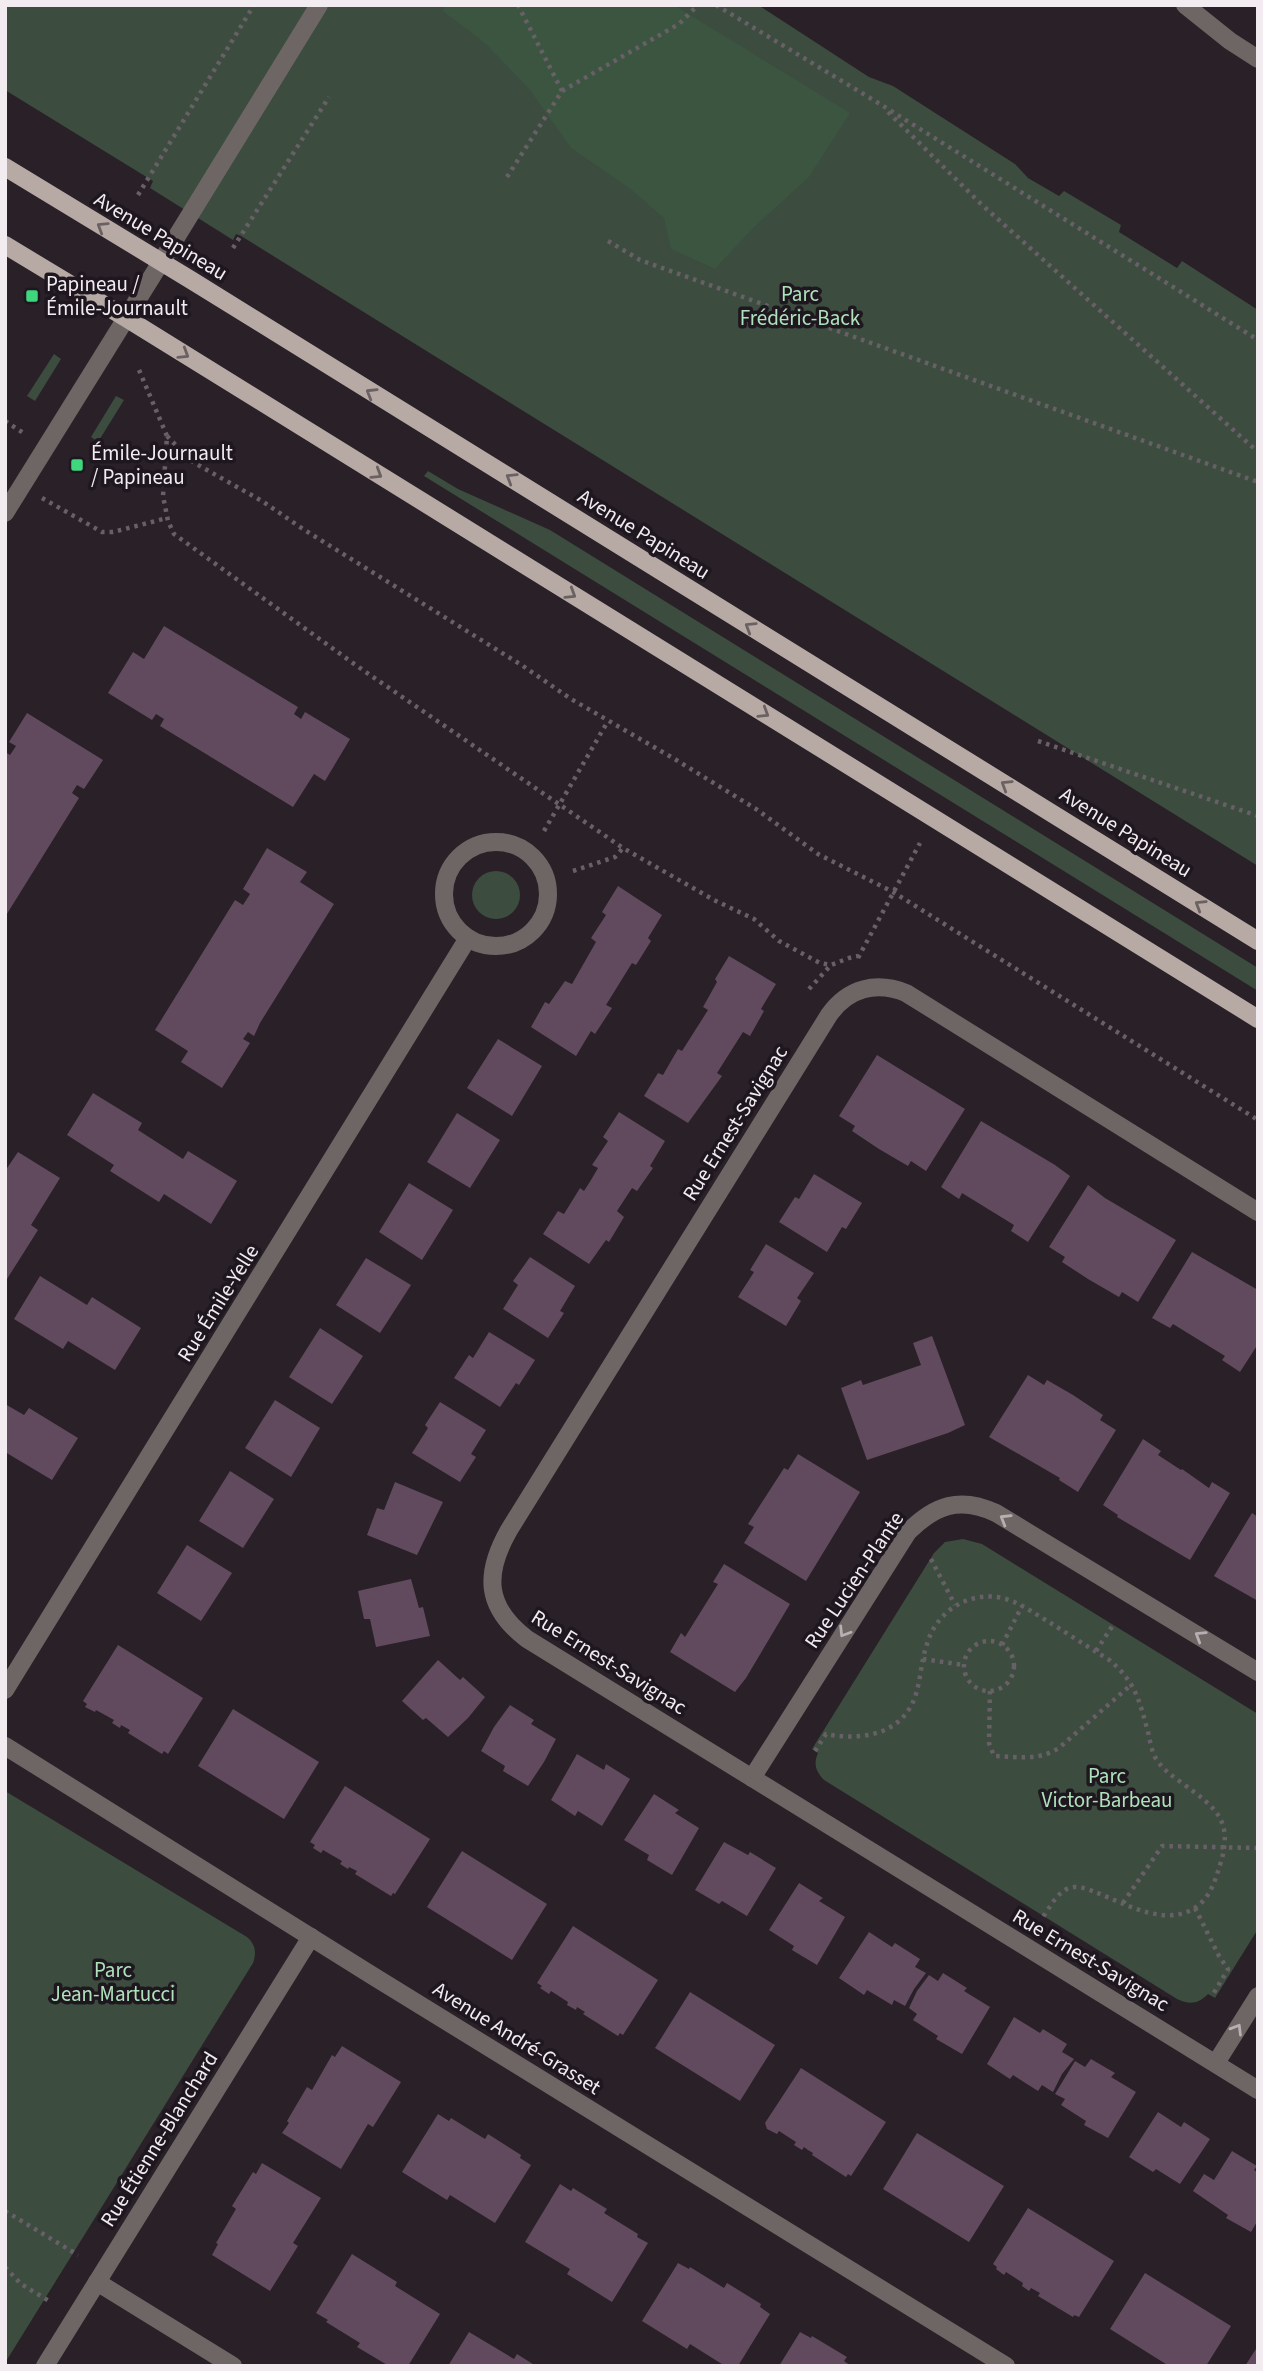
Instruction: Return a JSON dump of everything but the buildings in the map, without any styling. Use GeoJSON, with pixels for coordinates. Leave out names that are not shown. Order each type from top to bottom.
{"type":"FeatureCollection","features":[{"type":"Feature","properties":{"kind":"main road","name":"Avenue Papineau"},"geometry":{"type":"LineString","coordinates":[[5,167],[1258,941]]}},
{"type":"Feature","properties":{"kind":"main road"},"geometry":{"type":"LineString","coordinates":[[5,246],[126,318],[1258,1019]]}},
{"type":"Feature","properties":{"kind":"street"},"geometry":{"type":"LineString","coordinates":[[5,513],[319,5]]}},
{"type":"Feature","properties":{"kind":"street"},"geometry":{"type":"LineString","coordinates":[[1185,5],[1230,41],[1258,59]]}},
{"type":"Feature","properties":{"kind":"street"},"geometry":{"type":"LineString","coordinates":[[491,843],[510,845],[526,852],[538,865],[546,880],[546,907],[539,923],[519,940],[503,946],[485,945],[468,938],[455,926],[446,909],[444,891],[453,866],[466,852],[491,843]]}},
{"type":"Feature","properties":{"kind":"street","name":"Rue Émile-Yelle"},"geometry":{"type":"LineString","coordinates":[[5,1690],[468,938]]}},
{"type":"Feature","properties":{"kind":"street","name":"Rue Ernest-Savignac"},"geometry":{"type":"LineString","coordinates":[[1258,1212],[906,993],[887,987],[866,988],[841,1000],[829,1015],[509,1530],[498,1549],[492,1573],[496,1604],[515,1630],[1258,2090]]}},
{"type":"Feature","properties":{"kind":"street","name":"Rue Lucien-Plante"},"geometry":{"type":"LineString","coordinates":[[752,1778],[908,1532],[932,1512],[954,1505],[976,1506],[996,1513],[1258,1671]]}},
{"type":"Feature","properties":{"kind":"street","name":"Avenue André-Grasset"},"geometry":{"type":"LineString","coordinates":[[5,1746],[1006,2366]]}},
{"type":"Feature","properties":{"kind":"street","name":"Rue Étienne-Blanchard"},"geometry":{"type":"LineString","coordinates":[[45,2366],[311,1937]]}},
{"type":"Feature","properties":{"kind":"street"},"geometry":{"type":"LineString","coordinates":[[1216,2063],[1258,1996]]}},
{"type":"Feature","properties":{"kind":"street"},"geometry":{"type":"LineString","coordinates":[[97,2282],[233,2366]]}},
{"type":"Feature","properties":{"kind":"path"},"geometry":{"type":"LineString","coordinates":[[138,195],[254,5]]}},
{"type":"Feature","properties":{"kind":"path"},"geometry":{"type":"LineString","coordinates":[[518,5],[562,91]]}},
{"type":"Feature","properties":{"kind":"path"},"geometry":{"type":"LineString","coordinates":[[507,177],[562,91],[679,24],[698,5]]}},
{"type":"Feature","properties":{"kind":"path"},"geometry":{"type":"LineString","coordinates":[[716,5],[1258,340]]}},
{"type":"Feature","properties":{"kind":"path"},"geometry":{"type":"LineString","coordinates":[[233,248],[329,97]]}},
{"type":"Feature","properties":{"kind":"path"},"geometry":{"type":"LineString","coordinates":[[880,104],[981,204],[1258,452]]}},
{"type":"Feature","properties":{"kind":"path"},"geometry":{"type":"LineString","coordinates":[[608,241],[640,260],[1258,482]]}},
{"type":"Feature","properties":{"kind":"path"},"geometry":{"type":"LineString","coordinates":[[139,370],[167,436],[191,461],[262,501],[608,721],[756,809],[818,853],[893,892],[1258,1119]]}},
{"type":"Feature","properties":{"kind":"path"},"geometry":{"type":"LineString","coordinates":[[5,421],[16,428]]}},
{"type":"Feature","properties":{"kind":"path"},"geometry":{"type":"LineString","coordinates":[[167,436],[163,496],[167,518],[174,534],[357,666],[623,848],[714,901],[754,919],[779,941],[820,963],[831,965]]}},
{"type":"Feature","properties":{"kind":"path"},"geometry":{"type":"LineString","coordinates":[[53,504],[102,532],[167,518]]}},
{"type":"Feature","properties":{"kind":"path"},"geometry":{"type":"LineString","coordinates":[[544,831],[608,721]]}},
{"type":"Feature","properties":{"kind":"path"},"geometry":{"type":"LineString","coordinates":[[1038,741],[1258,816]]}},
{"type":"Feature","properties":{"kind":"path"},"geometry":{"type":"LineString","coordinates":[[809,989],[831,965],[858,957],[920,843]]}},
{"type":"Feature","properties":{"kind":"path"},"geometry":{"type":"LineString","coordinates":[[573,871],[615,857],[623,848]]}},
{"type":"Feature","properties":{"kind":"path"},"geometry":{"type":"LineString","coordinates":[[930,1559],[955,1605]]}},
{"type":"Feature","properties":{"kind":"path"},"geometry":{"type":"LineString","coordinates":[[815,1751],[826,1734],[870,1736],[895,1723],[911,1707],[931,1632],[955,1605],[971,1598],[993,1597],[1022,1606],[1121,1669],[1139,1700],[1153,1754],[1167,1773],[1218,1813],[1226,1830],[1218,1870],[1208,1895],[1195,1908],[1162,1915],[1080,1887],[1072,1887],[1061,1893],[1041,1920]]}},
{"type":"Feature","properties":{"kind":"path"},"geometry":{"type":"LineString","coordinates":[[1002,1645],[1022,1606]]}},
{"type":"Feature","properties":{"kind":"path"},"geometry":{"type":"LineString","coordinates":[[1096,1651],[1113,1625]]}},
{"type":"Feature","properties":{"kind":"path"},"geometry":{"type":"LineString","coordinates":[[993,1642],[1002,1645],[1012,1655],[1014,1663],[1007,1684],[990,1691],[977,1688],[970,1682],[964,1665],[969,1652],[980,1643],[993,1642]]}},
{"type":"Feature","properties":{"kind":"path"},"geometry":{"type":"LineString","coordinates":[[923,1659],[964,1665]]}},
{"type":"Feature","properties":{"kind":"path"},"geometry":{"type":"LineString","coordinates":[[990,1691],[989,1743],[994,1756],[1037,1758],[1047,1756],[1059,1748],[1132,1684]]}},
{"type":"Feature","properties":{"kind":"path"},"geometry":{"type":"LineString","coordinates":[[1158,1839],[1163,1846]]}},
{"type":"Feature","properties":{"kind":"path"},"geometry":{"type":"LineString","coordinates":[[1163,1846],[1258,1848]]}},
{"type":"Feature","properties":{"kind":"path"},"geometry":{"type":"LineString","coordinates":[[1123,1903],[1163,1846]]}},
{"type":"Feature","properties":{"kind":"path"},"geometry":{"type":"LineString","coordinates":[[1195,1908],[1228,1969],[1212,1996]]}},
{"type":"Feature","properties":{"kind":"path"},"geometry":{"type":"LineString","coordinates":[[5,2211],[78,2255]]}},
{"type":"Feature","properties":{"kind":"path"},"geometry":{"type":"LineString","coordinates":[[5,2267],[21,2284],[49,2301]]}},
{"type":"Feature","properties":{"kind":"green space","name":"Parc Frédéric-Back"},"geometry":{"type":"Polygon","coordinates":[[[5,5],[758,5],[869,77],[893,86],[1015,164],[1028,178],[1059,196],[1064,191],[1121,225],[1119,232],[1177,268],[1182,261],[1258,310],[1258,866],[241,236],[236,234],[233,240],[150,188],[153,181],[5,90],[5,5]]]}},
{"type":"Feature","properties":{"kind":"green space"},"geometry":{"type":"Polygon","coordinates":[[[445,5],[674,5],[850,113],[809,177],[751,230],[715,269],[671,249],[664,218],[628,187],[571,148],[530,90],[486,44],[443,11],[445,5]]]}},
{"type":"Feature","properties":{"kind":"green space"},"geometry":{"type":"Polygon","coordinates":[[[54,354],[61,359],[35,401],[27,396],[54,354]]]}},
{"type":"Feature","properties":{"kind":"green space"},"geometry":{"type":"Polygon","coordinates":[[[116,396],[124,400],[98,442],[91,437],[116,396]]]}},
{"type":"Feature","properties":{"kind":"green space"},"geometry":{"type":"Polygon","coordinates":[[[428,471],[458,489],[550,530],[1258,968],[1258,991],[424,476],[428,471]]]}},
{"type":"Feature","properties":{"kind":"green space"},"geometry":{"type":"Polygon","coordinates":[[[496,871],[513,878],[520,895],[513,912],[496,919],[479,912],[472,895],[479,878],[496,871]]]}},
{"type":"Feature","properties":{"kind":"green space","name":"Parc Victor-Barbeau"},"geometry":{"type":"Polygon","coordinates":[[[963,1539],[982,1544],[1258,1714],[1258,1929],[1215,1998],[1208,1994],[1194,2002],[1177,1999],[824,1780],[817,1771],[818,1753],[812,1749],[934,1553],[945,1542],[963,1539]]]}},
{"type":"Feature","properties":{"kind":"green space","name":"Parc Jean-Martucci"},"geometry":{"type":"Polygon","coordinates":[[[5,1791],[247,1937],[255,1952],[253,1963],[5,2363],[5,1791]]]}},
{"type":"Feature","properties":{"kind":"place","name":"Papineau / Émile-Journault"},"geometry":{"type":"Point","coordinates":[32,296]}},
{"type":"Feature","properties":{"kind":"place","name":"Émile-Journault / Papineau"},"geometry":{"type":"Point","coordinates":[77,465]}}]}
